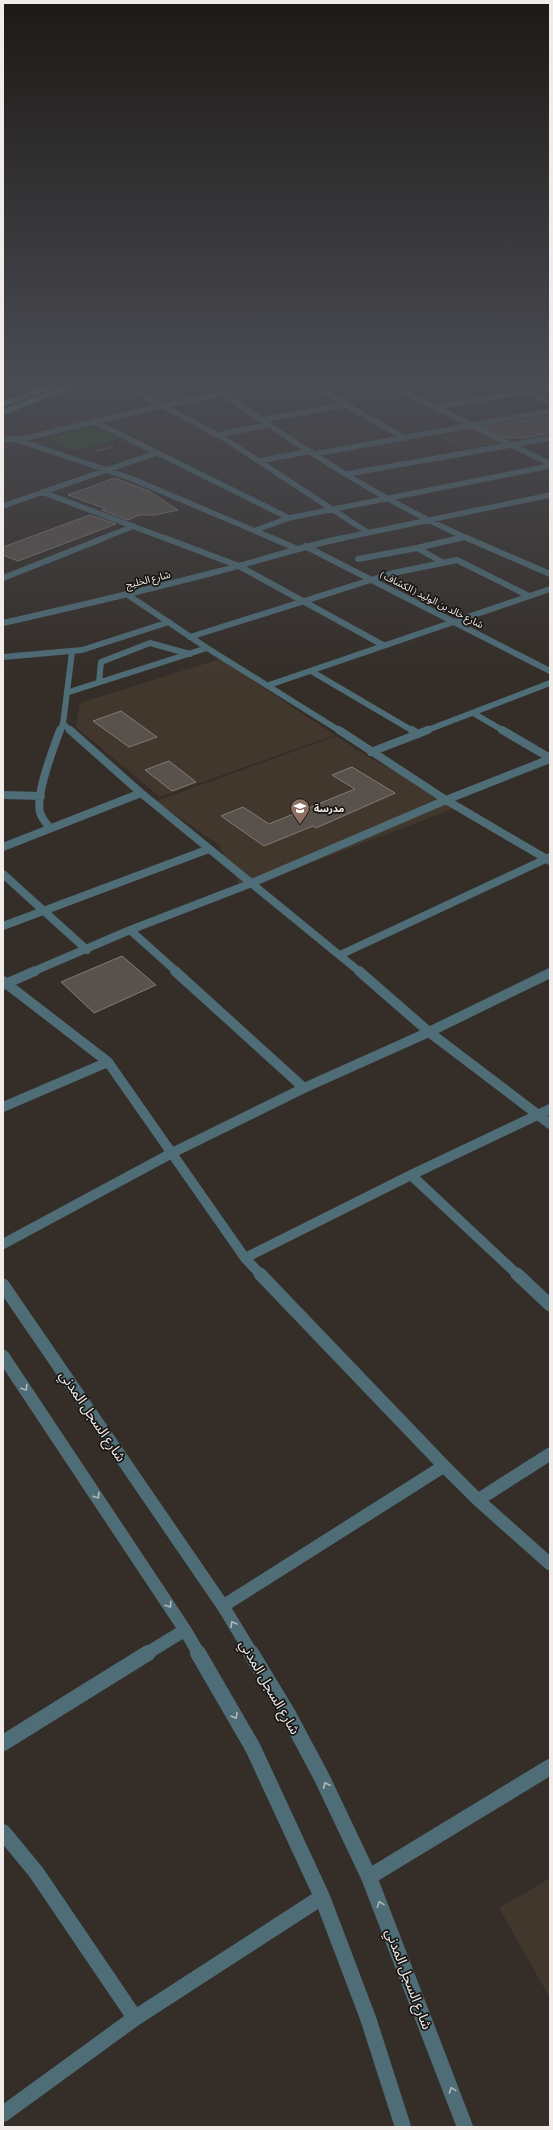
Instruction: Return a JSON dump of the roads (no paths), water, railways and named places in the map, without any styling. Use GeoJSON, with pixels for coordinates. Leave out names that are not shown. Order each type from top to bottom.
{"type":"FeatureCollection","features":[{"type":"Feature","properties":{"kind":"street"},"geometry":{"type":"LineString","coordinates":[[3,506],[61,485]]}},
{"type":"Feature","properties":{"kind":"street"},"geometry":{"type":"LineString","coordinates":[[144,485],[256,530],[295,548]]}},
{"type":"Feature","properties":{"kind":"street"},"geometry":{"type":"LineString","coordinates":[[222,485],[289,518]]}},
{"type":"Feature","properties":{"kind":"street"},"geometry":{"type":"LineString","coordinates":[[297,485],[368,532]]}},
{"type":"Feature","properties":{"kind":"street"},"geometry":{"type":"LineString","coordinates":[[366,485],[425,520],[550,574]]}},
{"type":"Feature","properties":{"kind":"street"},"geometry":{"type":"LineString","coordinates":[[256,530],[289,518],[449,485]]}},
{"type":"Feature","properties":{"kind":"street"},"geometry":{"type":"LineString","coordinates":[[42,492],[239,566],[383,645]]}},
{"type":"Feature","properties":{"kind":"street","name":"شارع الخليج"},"geometry":{"type":"LineString","coordinates":[[3,623],[128,595],[239,566],[295,548],[550,495]]}},
{"type":"Feature","properties":{"kind":"street"},"geometry":{"type":"LineString","coordinates":[[3,578],[134,526]]}},
{"type":"Feature","properties":{"kind":"street"},"geometry":{"type":"LineString","coordinates":[[358,559],[465,537]]}},
{"type":"Feature","properties":{"kind":"street","name":"شارع خالد بن الوليد ( الكشاف )"},"geometry":{"type":"LineString","coordinates":[[305,546],[550,671]]}},
{"type":"Feature","properties":{"kind":"street"},"geometry":{"type":"LineString","coordinates":[[417,548],[442,562]]}},
{"type":"Feature","properties":{"kind":"street"},"geometry":{"type":"LineString","coordinates":[[190,637],[304,602],[371,579],[442,562],[457,560],[529,596]]}},
{"type":"Feature","properties":{"kind":"street"},"geometry":{"type":"LineString","coordinates":[[269,685],[550,589]]}},
{"type":"Feature","properties":{"kind":"street"},"geometry":{"type":"LineString","coordinates":[[128,595],[207,648],[269,685],[446,800],[549,859]]}},
{"type":"Feature","properties":{"kind":"street"},"geometry":{"type":"LineString","coordinates":[[3,657],[72,652],[91,648],[169,622]]}},
{"type":"Feature","properties":{"kind":"street"},"geometry":{"type":"LineString","coordinates":[[99,682],[101,662],[150,643],[190,654]]}},
{"type":"Feature","properties":{"kind":"street"},"geometry":{"type":"LineString","coordinates":[[69,692],[207,648]]}},
{"type":"Feature","properties":{"kind":"street"},"geometry":{"type":"LineString","coordinates":[[50,828],[40,814],[41,796],[46,766],[63,724],[69,692],[72,652]]}},
{"type":"Feature","properties":{"kind":"street"},"geometry":{"type":"LineString","coordinates":[[311,671],[418,734]]}},
{"type":"Feature","properties":{"kind":"street"},"geometry":{"type":"LineString","coordinates":[[371,752],[550,684]]}},
{"type":"Feature","properties":{"kind":"street"},"geometry":{"type":"LineString","coordinates":[[473,713],[550,758]]}},
{"type":"Feature","properties":{"kind":"street"},"geometry":{"type":"LineString","coordinates":[[63,724],[141,793],[340,956],[429,1032],[545,1112],[550,1124]]}},
{"type":"Feature","properties":{"kind":"street"},"geometry":{"type":"LineString","coordinates":[[4,983],[87,950],[130,930],[252,883],[446,800],[550,758]]}},
{"type":"Feature","properties":{"kind":"street"},"geometry":{"type":"LineString","coordinates":[[3,847],[141,793]]}},
{"type":"Feature","properties":{"kind":"street"},"geometry":{"type":"LineString","coordinates":[[3,795],[41,796]]}},
{"type":"Feature","properties":{"kind":"street"},"geometry":{"type":"LineString","coordinates":[[3,926],[209,849]]}},
{"type":"Feature","properties":{"kind":"street"},"geometry":{"type":"LineString","coordinates":[[340,956],[549,859]]}},
{"type":"Feature","properties":{"kind":"street"},"geometry":{"type":"LineString","coordinates":[[3,874],[87,950]]}},
{"type":"Feature","properties":{"kind":"street"},"geometry":{"type":"LineString","coordinates":[[130,930],[304,1088]]}},
{"type":"Feature","properties":{"kind":"street"},"geometry":{"type":"LineString","coordinates":[[3,1244],[172,1153],[304,1088],[429,1032],[550,973]]}},
{"type":"Feature","properties":{"kind":"street"},"geometry":{"type":"LineString","coordinates":[[4,983],[108,1062],[245,1258],[444,1466],[478,1500],[550,1564]]}},
{"type":"Feature","properties":{"kind":"street"},"geometry":{"type":"LineString","coordinates":[[3,1107],[108,1062]]}},
{"type":"Feature","properties":{"kind":"street"},"geometry":{"type":"LineString","coordinates":[[245,1258],[410,1175],[545,1112]]}},
{"type":"Feature","properties":{"kind":"street"},"geometry":{"type":"LineString","coordinates":[[410,1175],[550,1305]]}},
{"type":"Feature","properties":{"kind":"street","name":"شارع السجل المدني"},"geometry":{"type":"LineString","coordinates":[[3,1285],[223,1606],[289,1716],[322,1778],[369,1877],[440,2057],[465,2127]]}},
{"type":"Feature","properties":{"kind":"street"},"geometry":{"type":"LineString","coordinates":[[3,1356],[185,1630],[253,1748],[322,1897],[368,2018],[403,2127]]}},
{"type":"Feature","properties":{"kind":"street"},"geometry":{"type":"LineString","coordinates":[[478,1500],[550,1454]]}},
{"type":"Feature","properties":{"kind":"street"},"geometry":{"type":"LineString","coordinates":[[223,1606],[444,1466]]}},
{"type":"Feature","properties":{"kind":"street"},"geometry":{"type":"LineString","coordinates":[[3,1743],[185,1630]]}},
{"type":"Feature","properties":{"kind":"street"},"geometry":{"type":"LineString","coordinates":[[369,1877],[550,1767]]}},
{"type":"Feature","properties":{"kind":"street"},"geometry":{"type":"LineString","coordinates":[[3,1832],[36,1872],[135,2018]]}},
{"type":"Feature","properties":{"kind":"street"},"geometry":{"type":"LineString","coordinates":[[3,2114],[135,2018],[322,1897]]}},
{"type":"Feature","properties":{"kind":"place","name":"مدرسة"},"geometry":{"type":"Point","coordinates":[300,825]}}]}
